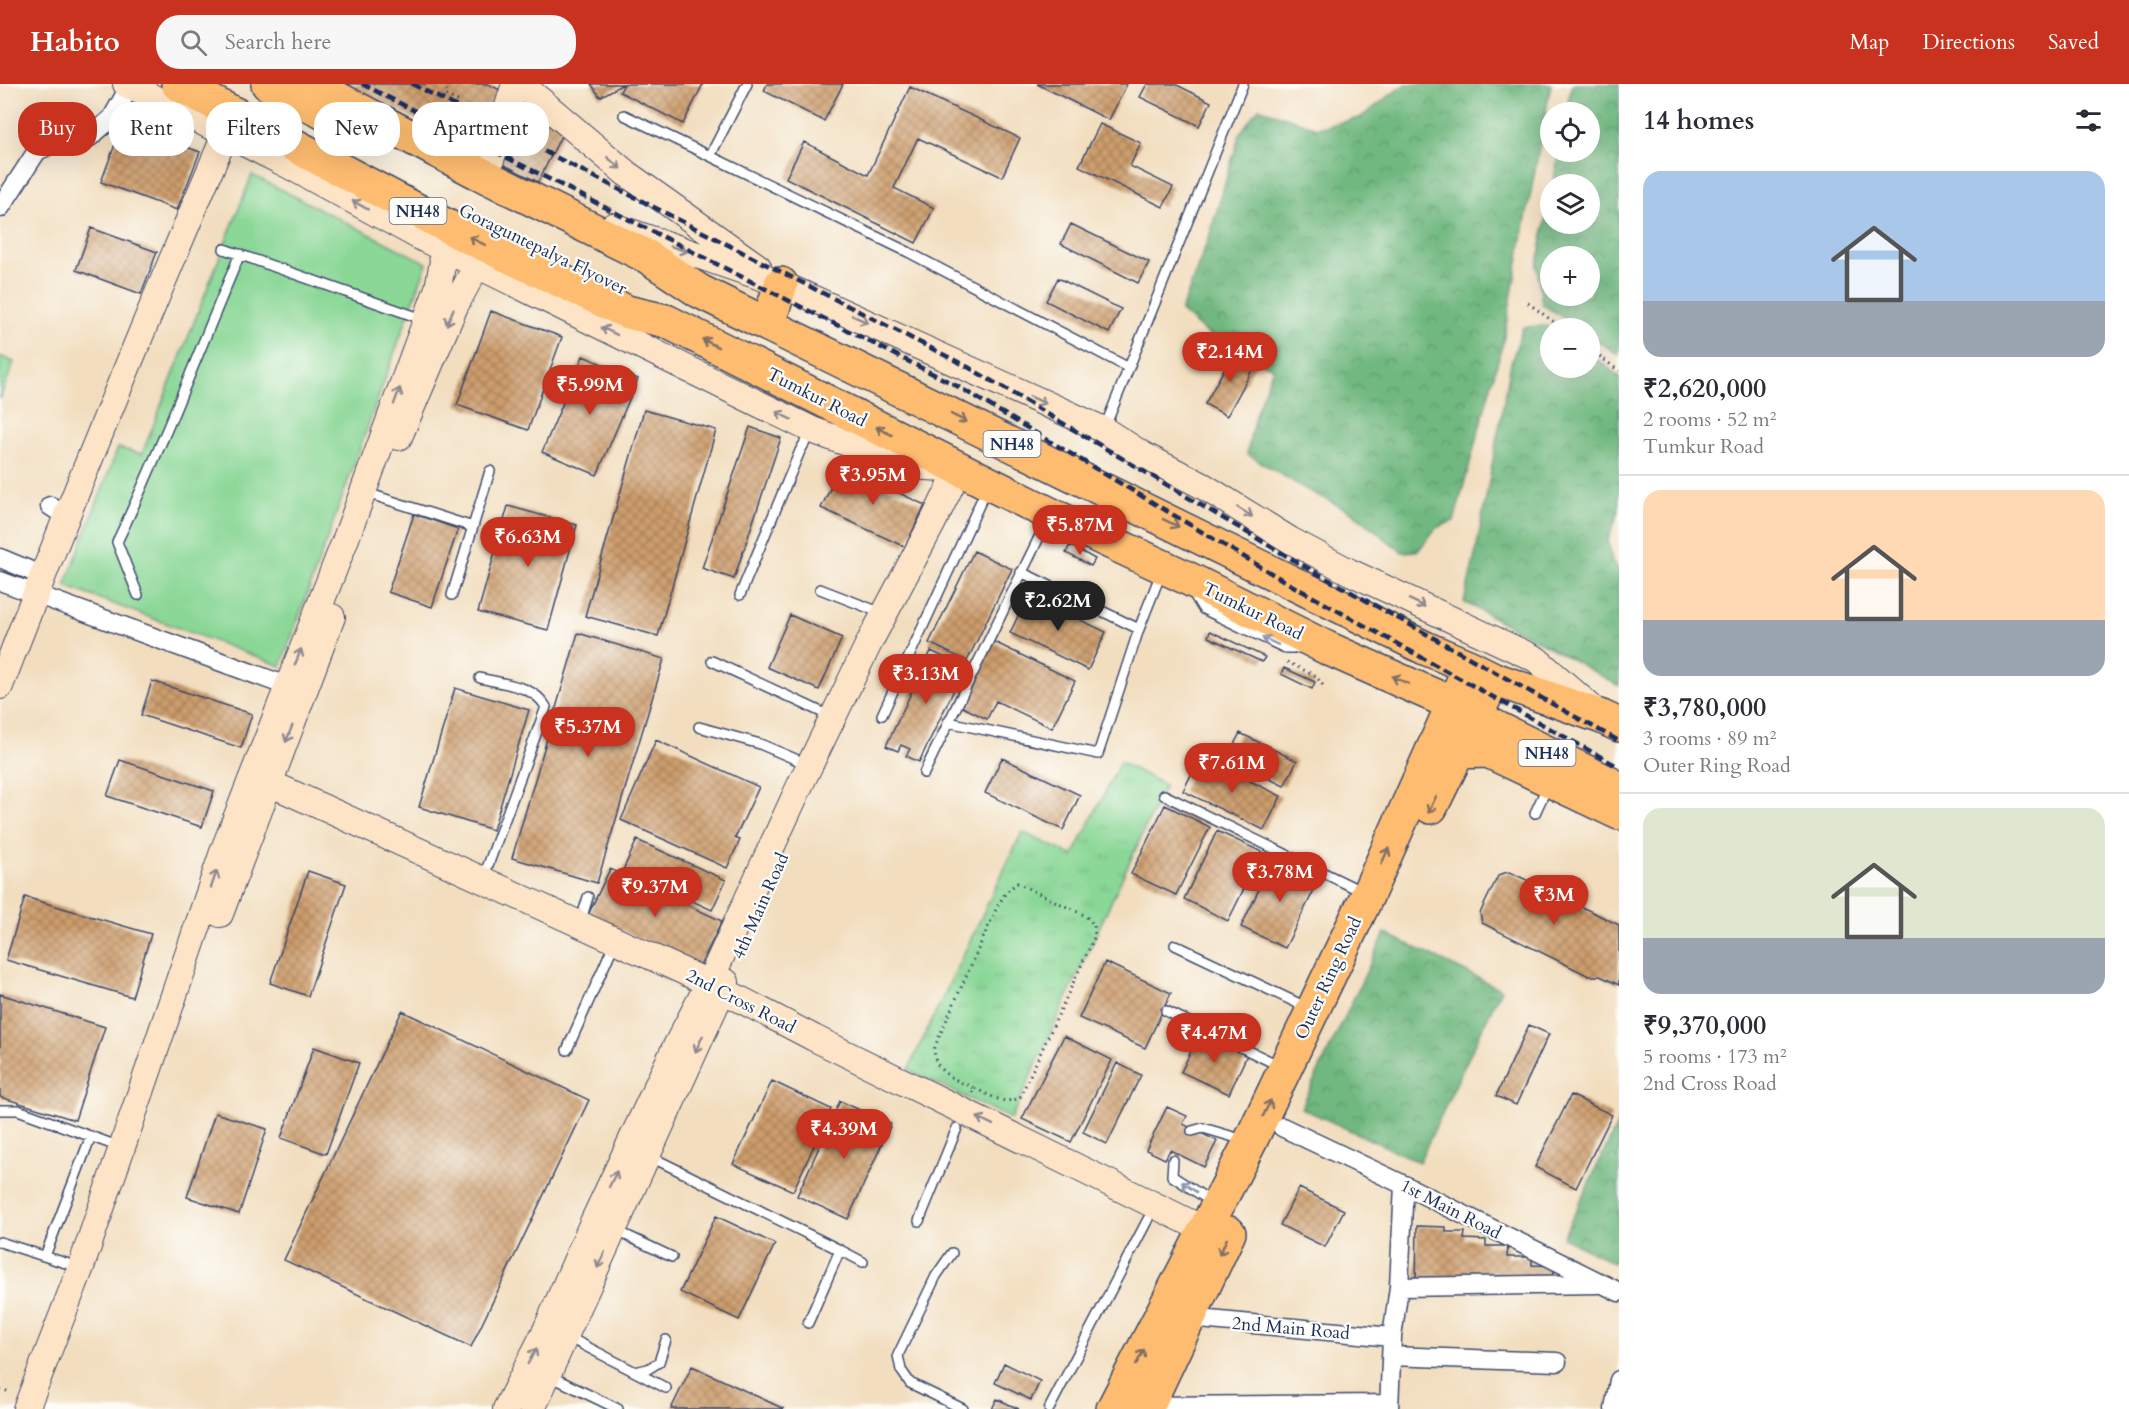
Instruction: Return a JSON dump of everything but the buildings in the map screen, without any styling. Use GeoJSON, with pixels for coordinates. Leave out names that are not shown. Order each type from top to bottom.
{"type":"FeatureCollection","features":[{"type":"Feature","properties":{"kind":"highway","name":"Tumkur Road"},"geometry":{"type":"LineString","coordinates":[[178,84],[460,233],[627,312],[666,321],[1050,514],[1327,648],[1464,710],[1547,765],[1619,788]]}},
{"type":"Feature","properties":{"kind":"highway","name":"Goraguntepalya Flyover"},"geometry":{"type":"LineString","coordinates":[[223,84],[479,190],[639,297],[666,321]]}},
{"type":"Feature","properties":{"kind":"highway","name":"Goraguntepalya Flyover"},"geometry":{"type":"LineString","coordinates":[[268,84],[479,190],[638,274],[699,291]]}},
{"type":"Feature","properties":{"kind":"highway","name":"NH48"},"geometry":{"type":"LineString","coordinates":[[310,84],[477,172],[648,257],[699,291],[1425,648],[1482,673],[1611,721]]}},
{"type":"Feature","properties":{"kind":"highway"},"geometry":{"type":"LineString","coordinates":[[768,324],[781,284]]}},
{"type":"Feature","properties":{"kind":"highway"},"geometry":{"type":"LineString","coordinates":[[1464,710],[1482,673]]}},
{"type":"Feature","properties":{"kind":"highway"},"geometry":{"type":"LineString","coordinates":[[1547,765],[1567,705]]}},
{"type":"Feature","properties":{"kind":"highway","name":"Outer Ring Road"},"geometry":{"type":"LineString","coordinates":[[1147,1408],[1282,1127],[1457,752],[1464,710]]}},
{"type":"Feature","properties":{"kind":"highway","name":"Outer Ring Road"},"geometry":{"type":"LineString","coordinates":[[1113,1409],[1208,1227],[1286,1069],[1368,894],[1464,710]]}},
{"type":"Feature","properties":{"kind":"highway"},"geometry":{"type":"LineString","coordinates":[[1457,752],[1488,751],[1547,765],[1619,813]]}},
{"type":"Feature","properties":{"kind":"street"},"geometry":{"type":"LineString","coordinates":[[345,84],[479,190],[590,218],[781,284],[1104,430],[1143,455],[1203,486],[1290,540],[1350,572],[1536,659],[1611,721]]}},
{"type":"Feature","properties":{"kind":"street"},"geometry":{"type":"LineString","coordinates":[[479,190],[515,84]]}},
{"type":"Feature","properties":{"kind":"street"},"geometry":{"type":"LineString","coordinates":[[521,84],[627,174],[781,284]]}},
{"type":"Feature","properties":{"kind":"street"},"geometry":{"type":"LineString","coordinates":[[0,208],[37,151],[61,140],[90,137],[112,118],[128,85],[206,125]]}},
{"type":"Feature","properties":{"kind":"street"},"geometry":{"type":"LineString","coordinates":[[0,686],[39,585],[58,511],[216,156]]}},
{"type":"Feature","properties":{"kind":"street"},"geometry":{"type":"LineString","coordinates":[[258,787],[610,953],[712,993],[809,765],[884,614],[973,476],[909,466],[812,430],[441,248],[269,156]]}},
{"type":"Feature","properties":{"kind":"street"},"geometry":{"type":"LineString","coordinates":[[35,1409],[258,787],[287,686],[345,541],[438,288],[441,248]]}},
{"type":"Feature","properties":{"kind":"street"},"geometry":{"type":"LineString","coordinates":[[26,1409],[81,1268],[220,860],[305,693],[376,496],[455,306],[477,266]]}},
{"type":"Feature","properties":{"kind":"street","name":"4th Main Road"},"geometry":{"type":"LineString","coordinates":[[506,1409],[546,1330],[593,1222],[767,886],[843,723],[973,476]]}},
{"type":"Feature","properties":{"kind":"street"},"geometry":{"type":"LineString","coordinates":[[0,558],[39,585],[287,686]]}},
{"type":"Feature","properties":{"kind":"street"},"geometry":{"type":"LineString","coordinates":[[0,581],[39,585]]}},
{"type":"Feature","properties":{"kind":"street","name":"2nd Cross Road"},"geometry":{"type":"LineString","coordinates":[[258,787],[483,879],[580,923],[712,993],[814,1038],[961,1120],[1148,1219],[1208,1227]]}},
{"type":"Feature","properties":{"kind":"street","name":"4th Main Road"},"geometry":{"type":"LineString","coordinates":[[532,1409],[649,1156],[712,993]]}},
{"type":"Feature","properties":{"kind":"street","name":"2nd Cross Road"},"geometry":{"type":"LineString","coordinates":[[961,1120],[1208,1227]]}},
{"type":"Feature","properties":{"kind":"street","name":"1st Main Road"},"geometry":{"type":"LineString","coordinates":[[1282,1127],[1619,1292]]}},
{"type":"Feature","properties":{"kind":"street"},"geometry":{"type":"LineString","coordinates":[[1147,1408],[1389,1407],[1392,1337],[1399,1287],[1404,1185]]}},
{"type":"Feature","properties":{"kind":"street"},"geometry":{"type":"LineString","coordinates":[[1399,1287],[1601,1284]]}},
{"type":"Feature","properties":{"kind":"street","name":"2nd Main Road"},"geometry":{"type":"LineString","coordinates":[[1189,1318],[1392,1337]]}},
{"type":"Feature","properties":{"kind":"street"},"geometry":{"type":"LineString","coordinates":[[1391,1356],[1557,1362]]}},
{"type":"Feature","properties":{"kind":"street"},"geometry":{"type":"LineString","coordinates":[[1614,1409],[1619,1380]]}},
{"type":"Feature","properties":{"kind":"lane"},"geometry":{"type":"LineString","coordinates":[[710,156],[747,84]]}},
{"type":"Feature","properties":{"kind":"lane"},"geometry":{"type":"LineString","coordinates":[[1104,430],[1243,84]]}},
{"type":"Feature","properties":{"kind":"lane"},"geometry":{"type":"LineString","coordinates":[[624,115],[908,252],[1129,368]]}},
{"type":"Feature","properties":{"kind":"lane"},"geometry":{"type":"LineString","coordinates":[[224,249],[414,316],[424,322]]}},
{"type":"Feature","properties":{"kind":"lane"},"geometry":{"type":"LineString","coordinates":[[138,595],[117,543],[150,474],[183,388],[240,254]]}},
{"type":"Feature","properties":{"kind":"lane"},"geometry":{"type":"LineString","coordinates":[[740,595],[800,451],[812,430]]}},
{"type":"Feature","properties":{"kind":"lane"},"geometry":{"type":"LineString","coordinates":[[452,595],[490,471]]}},
{"type":"Feature","properties":{"kind":"lane"},"geometry":{"type":"LineString","coordinates":[[882,715],[973,476]]}},
{"type":"Feature","properties":{"kind":"lane"},"geometry":{"type":"LineString","coordinates":[[376,496],[473,527]]}},
{"type":"Feature","properties":{"kind":"lane"},"geometry":{"type":"LineString","coordinates":[[924,773],[1050,514]]}},
{"type":"Feature","properties":{"kind":"lane"},"geometry":{"type":"LineString","coordinates":[[1021,572],[1139,629]]}},
{"type":"Feature","properties":{"kind":"lane"},"geometry":{"type":"LineString","coordinates":[[948,722],[1098,754],[1139,629],[1173,572]]}},
{"type":"Feature","properties":{"kind":"lane"},"geometry":{"type":"LineString","coordinates":[[820,589],[884,614]]}},
{"type":"Feature","properties":{"kind":"lane"},"geometry":{"type":"LineString","coordinates":[[712,661],[832,718]]}},
{"type":"Feature","properties":{"kind":"lane"},"geometry":{"type":"LineString","coordinates":[[480,678],[528,690],[540,696],[546,707],[483,879]]}},
{"type":"Feature","properties":{"kind":"lane"},"geometry":{"type":"LineString","coordinates":[[699,727],[760,744],[809,765]]}},
{"type":"Feature","properties":{"kind":"lane"},"geometry":{"type":"LineString","coordinates":[[1534,813],[1547,765]]}},
{"type":"Feature","properties":{"kind":"lane"},"geometry":{"type":"LineString","coordinates":[[1164,795],[1368,894]]}},
{"type":"Feature","properties":{"kind":"lane"},"geometry":{"type":"LineString","coordinates":[[580,923],[588,897]]}},
{"type":"Feature","properties":{"kind":"lane"},"geometry":{"type":"LineString","coordinates":[[1175,945],[1289,1001],[1313,1010]]}},
{"type":"Feature","properties":{"kind":"lane"},"geometry":{"type":"LineString","coordinates":[[567,1050],[610,953]]}},
{"type":"Feature","properties":{"kind":"lane"},"geometry":{"type":"LineString","coordinates":[[1166,1011],[1286,1069]]}},
{"type":"Feature","properties":{"kind":"lane"},"geometry":{"type":"LineString","coordinates":[[0,1110],[18,1110],[123,1148]]}},
{"type":"Feature","properties":{"kind":"lane"},"geometry":{"type":"LineString","coordinates":[[919,1221],[961,1120]]}},
{"type":"Feature","properties":{"kind":"lane"},"geometry":{"type":"LineString","coordinates":[[1192,1131],[1203,1128],[1250,1142]]}},
{"type":"Feature","properties":{"kind":"lane"},"geometry":{"type":"LineString","coordinates":[[45,1256],[91,1136]]}},
{"type":"Feature","properties":{"kind":"lane"},"geometry":{"type":"LineString","coordinates":[[649,1156],[863,1262]]}},
{"type":"Feature","properties":{"kind":"lane"},"geometry":{"type":"LineString","coordinates":[[1173,1160],[1172,1176],[1208,1227]]}},
{"type":"Feature","properties":{"kind":"lane"},"geometry":{"type":"LineString","coordinates":[[1049,1409],[1148,1219]]}},
{"type":"Feature","properties":{"kind":"lane"},"geometry":{"type":"LineString","coordinates":[[615,1230],[672,1257]]}},
{"type":"Feature","properties":{"kind":"lane"},"geometry":{"type":"LineString","coordinates":[[0,1242],[81,1268]]}},
{"type":"Feature","properties":{"kind":"lane"},"geometry":{"type":"LineString","coordinates":[[808,1323],[840,1251]]}},
{"type":"Feature","properties":{"kind":"lane"},"geometry":{"type":"LineString","coordinates":[[952,1253],[936,1276],[898,1355],[901,1370],[910,1383],[963,1409]]}},
{"type":"Feature","properties":{"kind":"lane"},"geometry":{"type":"LineString","coordinates":[[566,1336],[666,1388]]}},
{"type":"Feature","properties":{"kind":"lane"},"geometry":{"type":"LineString","coordinates":[[635,1372],[648,1369],[659,1362],[666,1340]]}},
{"type":"Feature","properties":{"kind":"lane"},"geometry":{"type":"LineString","coordinates":[[548,1374],[618,1409]]}},
{"type":"Feature","properties":{"kind":"path"},"geometry":{"type":"LineString","coordinates":[[450,85],[445,95],[458,102]]}},
{"type":"Feature","properties":{"kind":"path"},"geometry":{"type":"LineString","coordinates":[[1528,303],[1548,318]]}},
{"type":"Feature","properties":{"kind":"path"},"geometry":{"type":"LineString","coordinates":[[1600,357],[1619,371]]}},
{"type":"Feature","properties":{"kind":"path"},"geometry":{"type":"LineString","coordinates":[[1017,883],[1086,916],[1094,925],[1095,936],[1020,1097],[1004,1101],[974,1088],[938,1068],[933,1056],[935,1046],[997,907],[1006,892],[1017,883]]}},
{"type":"Feature","properties":{"kind":"path"},"geometry":{"type":"LineString","coordinates":[[961,1120],[974,1088]]}},
{"type":"Feature","properties":{"kind":"path"},"geometry":{"type":"LineString","coordinates":[[0,1371],[0,1377]]}},
{"type":"Feature","properties":{"kind":"green space"},"geometry":{"type":"Polygon","coordinates":[[[1405,84],[1551,84],[1548,102],[1540,102],[1540,143],[1503,342],[1454,521],[1436,528],[1418,551],[1402,552],[1352,512],[1309,491],[1247,454],[1255,415],[1273,368],[1218,343],[1181,311],[1209,237],[1240,133],[1259,108],[1317,128],[1360,118],[1405,84]]]}},
{"type":"Feature","properties":{"kind":"green space"},"geometry":{"type":"Polygon","coordinates":[[[1572,84],[1619,84],[1619,355],[1600,343],[1600,318],[1564,318],[1545,306],[1600,306],[1600,246],[1541,246],[1543,234],[1600,234],[1600,174],[1555,174],[1557,162],[1600,162],[1600,102],[1568,102],[1572,84]]]}},
{"type":"Feature","properties":{"kind":"green space"},"geometry":{"type":"Polygon","coordinates":[[[252,175],[427,263],[281,666],[65,586],[118,448],[142,454],[252,175]]]}},
{"type":"Feature","properties":{"kind":"green space"},"geometry":{"type":"Polygon","coordinates":[[[1540,250],[1540,289],[1537,266],[1540,250]]]}},
{"type":"Feature","properties":{"kind":"green space"},"geometry":{"type":"Polygon","coordinates":[[[1540,326],[1540,378],[1600,378],[1600,362],[1619,376],[1619,511],[1608,539],[1612,561],[1619,571],[1619,686],[1464,602],[1476,551],[1511,363],[1523,327],[1540,326]]]}},
{"type":"Feature","properties":{"kind":"green space"},"geometry":{"type":"Polygon","coordinates":[[[0,356],[14,362],[0,399],[0,356]]]}},
{"type":"Feature","properties":{"kind":"green space"},"geometry":{"type":"Polygon","coordinates":[[[1120,762],[1165,785],[1011,1119],[908,1070],[1022,832],[1073,856],[1120,762]]]}},
{"type":"Feature","properties":{"kind":"green space"},"geometry":{"type":"Polygon","coordinates":[[[1385,933],[1501,989],[1419,1162],[1301,1108],[1385,933]]]}},
{"type":"Feature","properties":{"kind":"green space"},"geometry":{"type":"Polygon","coordinates":[[[1619,1121],[1619,1250],[1613,1263],[1563,1237],[1619,1121]]]}},
{"type":"Feature","properties":{"kind":"railway"},"geometry":{"type":"LineString","coordinates":[[362,84],[957,386],[1286,582],[1619,767]]}},
{"type":"Feature","properties":{"kind":"railway"},"geometry":{"type":"LineString","coordinates":[[412,84],[968,367],[1297,562],[1619,741]]}}]}
